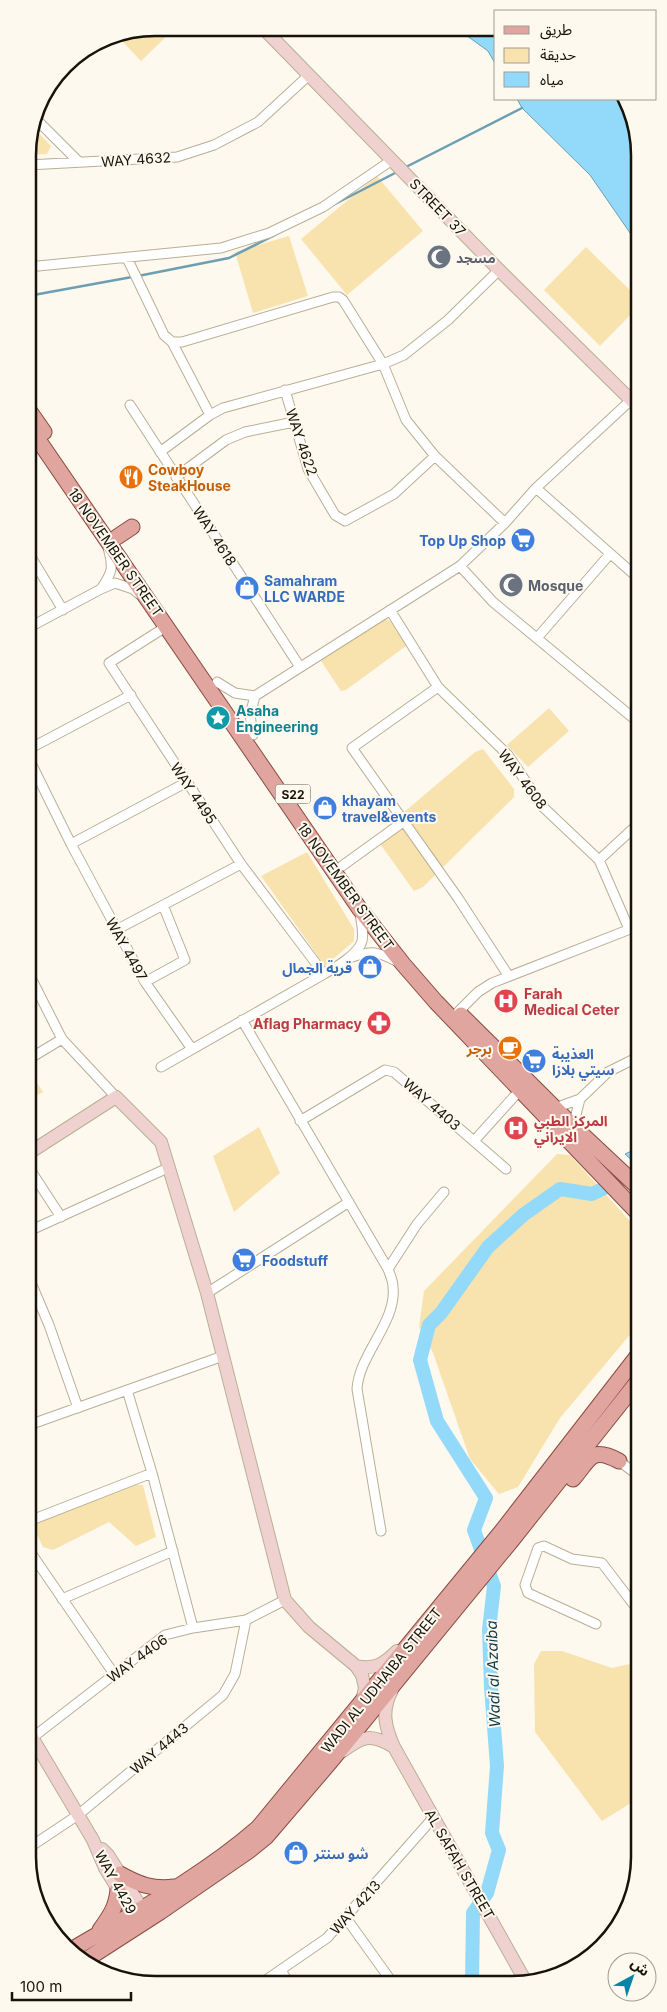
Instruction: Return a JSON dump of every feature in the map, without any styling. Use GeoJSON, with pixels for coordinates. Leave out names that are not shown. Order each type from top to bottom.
{"type":"FeatureCollection","features":[{"type":"Feature","properties":{"kind":"main road","name":"18 NOVEMBER STREET"},"geometry":{"type":"LineString","coordinates":[[37,423],[111,536],[155,608],[359,908],[403,964],[448,1016],[520,1090],[591,1152],[630,1181]]}},
{"type":"Feature","properties":{"kind":"main road","name":"18 NOVEMBER STREET"},"geometry":{"type":"LineString","coordinates":[[37,437],[218,682],[342,866],[403,952],[427,981],[573,1126],[630,1203]]}},
{"type":"Feature","properties":{"kind":"main road"},"geometry":{"type":"LineString","coordinates":[[111,536],[132,527]]}},
{"type":"Feature","properties":{"kind":"main road","name":"WADI AL UDHAIBA STREET"},"geometry":{"type":"LineString","coordinates":[[90,1957],[176,1887],[243,1842],[258,1828],[360,1706],[429,1631],[507,1536],[630,1366]]}},
{"type":"Feature","properties":{"kind":"main road","name":"WADI AL UDHAIBA STREET"},"geometry":{"type":"LineString","coordinates":[[507,1536],[542,1502],[630,1391]]}},
{"type":"Feature","properties":{"kind":"main road"},"geometry":{"type":"LineString","coordinates":[[601,1427],[606,1442],[619,1461]]}},
{"type":"Feature","properties":{"kind":"main road"},"geometry":{"type":"LineString","coordinates":[[542,1502],[561,1492],[592,1456],[606,1454],[619,1461]]}},
{"type":"Feature","properties":{"kind":"main road","name":"WADI AL UDHAIBA STREET"},"geometry":{"type":"LineString","coordinates":[[77,1946],[141,1916],[250,1850],[266,1838],[397,1681],[429,1631]]}},
{"type":"Feature","properties":{"kind":"main road"},"geometry":{"type":"LineString","coordinates":[[94,1937],[112,1914],[117,1902],[119,1882],[160,1889],[176,1887]]}},
{"type":"Feature","properties":{"kind":"street","name":"STREET 37"},"geometry":{"type":"LineString","coordinates":[[271,36],[499,270],[631,400]]}},
{"type":"Feature","properties":{"kind":"street","name":"WAY 4632"},"geometry":{"type":"LineString","coordinates":[[37,164],[177,157],[214,145],[258,122],[309,75]]}},
{"type":"Feature","properties":{"kind":"street"},"geometry":{"type":"LineString","coordinates":[[40,123],[79,162]]}},
{"type":"Feature","properties":{"kind":"street"},"geometry":{"type":"LineString","coordinates":[[37,266],[221,248],[268,233],[323,207],[392,160]]}},
{"type":"Feature","properties":{"kind":"street"},"geometry":{"type":"LineString","coordinates":[[127,258],[164,335],[172,342],[210,415]]}},
{"type":"Feature","properties":{"kind":"street"},"geometry":{"type":"LineString","coordinates":[[160,452],[210,415],[223,408],[383,364],[404,356],[448,320],[499,270]]}},
{"type":"Feature","properties":{"kind":"street"},"geometry":{"type":"LineString","coordinates":[[172,342],[182,342],[333,297],[339,297],[343,300],[383,364],[406,420],[434,456],[505,523]]}},
{"type":"Feature","properties":{"kind":"street","name":"WAY 4622"},"geometry":{"type":"LineString","coordinates":[[285,390],[308,469],[335,515],[346,521],[394,494],[434,456]]}},
{"type":"Feature","properties":{"kind":"street","name":"WAY 4618"},"geometry":{"type":"LineString","coordinates":[[130,404],[300,667]]}},
{"type":"Feature","properties":{"kind":"street"},"geometry":{"type":"LineString","coordinates":[[253,735],[250,715],[255,696],[460,566],[505,523],[536,488],[631,406]]}},
{"type":"Feature","properties":{"kind":"street"},"geometry":{"type":"LineString","coordinates":[[176,476],[226,440],[245,432],[294,422]]}},
{"type":"Feature","properties":{"kind":"street"},"geometry":{"type":"LineString","coordinates":[[536,488],[631,572]]}},
{"type":"Feature","properties":{"kind":"street"},"geometry":{"type":"LineString","coordinates":[[101,589],[112,574],[111,536]]}},
{"type":"Feature","properties":{"kind":"street"},"geometry":{"type":"LineString","coordinates":[[537,638],[610,554]]}},
{"type":"Feature","properties":{"kind":"street"},"geometry":{"type":"LineString","coordinates":[[460,566],[493,602],[631,716]]}},
{"type":"Feature","properties":{"kind":"street"},"geometry":{"type":"LineString","coordinates":[[37,567],[63,610]]}},
{"type":"Feature","properties":{"kind":"street"},"geometry":{"type":"LineString","coordinates":[[37,624],[116,583],[133,589],[155,608]]}},
{"type":"Feature","properties":{"kind":"street","name":"WAY 4608"},"geometry":{"type":"LineString","coordinates":[[390,610],[438,687],[508,755],[543,807],[599,860],[629,929]]}},
{"type":"Feature","properties":{"kind":"street","name":"WAY 4495"},"geometry":{"type":"LineString","coordinates":[[167,626],[109,663],[241,864],[324,974]]}},
{"type":"Feature","properties":{"kind":"street"},"geometry":{"type":"LineString","coordinates":[[218,682],[235,692],[255,696]]}},
{"type":"Feature","properties":{"kind":"street"},"geometry":{"type":"LineString","coordinates":[[438,687],[352,748],[458,898],[508,975]]}},
{"type":"Feature","properties":{"kind":"street"},"geometry":{"type":"LineString","coordinates":[[37,745],[130,696]]}},
{"type":"Feature","properties":{"kind":"street","name":"WAY 4497"},"geometry":{"type":"LineString","coordinates":[[37,776],[145,982],[192,1049]]}},
{"type":"Feature","properties":{"kind":"street"},"geometry":{"type":"LineString","coordinates":[[71,844],[186,782]]}},
{"type":"Feature","properties":{"kind":"street"},"geometry":{"type":"LineString","coordinates":[[342,866],[404,822]]}},
{"type":"Feature","properties":{"kind":"street"},"geometry":{"type":"LineString","coordinates":[[599,860],[631,831]]}},
{"type":"Feature","properties":{"kind":"street"},"geometry":{"type":"LineString","coordinates":[[116,930],[241,864]]}},
{"type":"Feature","properties":{"kind":"street"},"geometry":{"type":"LineString","coordinates":[[145,982],[185,960],[163,905]]}},
{"type":"Feature","properties":{"kind":"street"},"geometry":{"type":"LineString","coordinates":[[347,959],[361,944],[363,932],[359,908]]}},
{"type":"Feature","properties":{"kind":"street"},"geometry":{"type":"LineString","coordinates":[[458,1012],[478,992],[508,975],[629,929]]}},
{"type":"Feature","properties":{"kind":"street"},"geometry":{"type":"LineString","coordinates":[[161,1067],[347,959],[363,953],[378,952],[403,964]]}},
{"type":"Feature","properties":{"kind":"street"},"geometry":{"type":"LineString","coordinates":[[37,989],[62,1039],[161,1142],[207,1294],[284,1600],[309,1627],[356,1666],[362,1676],[365,1688],[360,1706]]}},
{"type":"Feature","properties":{"kind":"street"},"geometry":{"type":"LineString","coordinates":[[242,1020],[388,1268],[394,1287],[388,1314],[369,1352],[358,1380],[357,1389],[382,1531]]}},
{"type":"Feature","properties":{"kind":"street"},"geometry":{"type":"LineString","coordinates":[[36,1054],[62,1039]]}},
{"type":"Feature","properties":{"kind":"street"},"geometry":{"type":"LineString","coordinates":[[555,1108],[580,1099],[608,1072],[630,1061]]}},
{"type":"Feature","properties":{"kind":"street","name":"WAY 4403"},"geometry":{"type":"LineString","coordinates":[[300,1120],[385,1070],[394,1072],[506,1169]]}},
{"type":"Feature","properties":{"kind":"street"},"geometry":{"type":"LineString","coordinates":[[474,1141],[520,1090]]}},
{"type":"Feature","properties":{"kind":"street"},"geometry":{"type":"LineString","coordinates":[[36,1148],[116,1096]]}},
{"type":"Feature","properties":{"kind":"street"},"geometry":{"type":"LineString","coordinates":[[573,1126],[580,1099]]}},
{"type":"Feature","properties":{"kind":"street"},"geometry":{"type":"LineString","coordinates":[[36,1228],[170,1167]]}},
{"type":"Feature","properties":{"kind":"street"},"geometry":{"type":"LineString","coordinates":[[36,1180],[60,1217]]}},
{"type":"Feature","properties":{"kind":"street"},"geometry":{"type":"LineString","coordinates":[[388,1268],[417,1224],[444,1192]]}},
{"type":"Feature","properties":{"kind":"street"},"geometry":{"type":"LineString","coordinates":[[207,1294],[348,1202]]}},
{"type":"Feature","properties":{"kind":"street"},"geometry":{"type":"LineString","coordinates":[[36,1295],[49,1325],[78,1408]]}},
{"type":"Feature","properties":{"kind":"street"},"geometry":{"type":"LineString","coordinates":[[36,1422],[223,1356]]}},
{"type":"Feature","properties":{"kind":"street"},"geometry":{"type":"LineString","coordinates":[[127,1390],[152,1473],[193,1628]]}},
{"type":"Feature","properties":{"kind":"street"},"geometry":{"type":"LineString","coordinates":[[619,1461],[630,1469]]}},
{"type":"Feature","properties":{"kind":"street"},"geometry":{"type":"LineString","coordinates":[[36,1519],[152,1473]]}},
{"type":"Feature","properties":{"kind":"street"},"geometry":{"type":"LineString","coordinates":[[596,1624],[528,1593],[525,1585],[538,1548],[544,1546],[572,1559],[602,1563],[630,1601]]}},
{"type":"Feature","properties":{"kind":"street"},"geometry":{"type":"LineString","coordinates":[[62,1599],[173,1551]]}},
{"type":"Feature","properties":{"kind":"street"},"geometry":{"type":"LineString","coordinates":[[36,1559],[114,1674]]}},
{"type":"Feature","properties":{"kind":"street","name":"WAY 4406"},"geometry":{"type":"LineString","coordinates":[[36,1732],[165,1635],[193,1628],[246,1620],[284,1600]]}},
{"type":"Feature","properties":{"kind":"street","name":"WAY 4443"},"geometry":{"type":"LineString","coordinates":[[36,1843],[78,1815],[223,1694],[235,1674],[246,1620]]}},
{"type":"Feature","properties":{"kind":"street"},"geometry":{"type":"LineString","coordinates":[[356,1666],[371,1668],[380,1666],[429,1631]]}},
{"type":"Feature","properties":{"kind":"street","name":"AL SAFAH STREET"},"geometry":{"type":"LineString","coordinates":[[397,1681],[390,1694],[384,1717],[386,1728],[394,1747],[522,1975]]}},
{"type":"Feature","properties":{"kind":"street"},"geometry":{"type":"LineString","coordinates":[[331,1761],[350,1746],[368,1737],[376,1737],[394,1747]]}},
{"type":"Feature","properties":{"kind":"street","name":"WAY 4429"},"geometry":{"type":"LineString","coordinates":[[36,1745],[93,1840],[108,1855],[119,1882],[141,1916]]}},
{"type":"Feature","properties":{"kind":"street","name":"WAY 4213"},"geometry":{"type":"LineString","coordinates":[[272,1976],[327,1938],[433,1818]]}},
{"type":"Feature","properties":{"kind":"street"},"geometry":{"type":"LineString","coordinates":[[346,1918],[388,1976]]}},
{"type":"Feature","properties":{"kind":"street"},"geometry":{"type":"LineString","coordinates":[[281,1970],[284,1976]]}},
{"type":"Feature","properties":{"kind":"green space"},"geometry":{"type":"Polygon","coordinates":[[[167,36],[141,61],[122,41],[140,37],[167,36]]]}},
{"type":"Feature","properties":{"kind":"green space"},"geometry":{"type":"Polygon","coordinates":[[[39,133],[51,146],[47,154],[37,155],[39,133]]]}},
{"type":"Feature","properties":{"kind":"green space"},"geometry":{"type":"Polygon","coordinates":[[[377,176],[423,231],[347,295],[301,239],[377,176]]]}},
{"type":"Feature","properties":{"kind":"green space"},"geometry":{"type":"Polygon","coordinates":[[[289,236],[308,296],[253,313],[235,252],[289,236]]]}},
{"type":"Feature","properties":{"kind":"green space"},"geometry":{"type":"Polygon","coordinates":[[[586,247],[631,291],[631,314],[600,346],[544,290],[586,247]]]}},
{"type":"Feature","properties":{"kind":"green space"},"geometry":{"type":"Polygon","coordinates":[[[384,618],[390,621],[406,646],[346,690],[341,691],[321,661],[323,657],[384,618]]]}},
{"type":"Feature","properties":{"kind":"green space"},"geometry":{"type":"Polygon","coordinates":[[[549,708],[569,731],[528,767],[507,745],[549,708]]]}},
{"type":"Feature","properties":{"kind":"green space"},"geometry":{"type":"Polygon","coordinates":[[[483,749],[514,789],[514,797],[423,887],[414,891],[378,841],[377,835],[475,752],[483,749]]]}},
{"type":"Feature","properties":{"kind":"green space"},"geometry":{"type":"Polygon","coordinates":[[[307,852],[354,929],[354,941],[325,966],[261,876],[307,852]]]}},
{"type":"Feature","properties":{"kind":"green space"},"geometry":{"type":"Polygon","coordinates":[[[36,1082],[43,1092],[36,1096],[36,1082]]]}},
{"type":"Feature","properties":{"kind":"green space"},"geometry":{"type":"Polygon","coordinates":[[[259,1127],[280,1173],[234,1212],[213,1156],[259,1127]]]}},
{"type":"Feature","properties":{"kind":"green space"},"geometry":{"type":"Polygon","coordinates":[[[557,1154],[570,1155],[630,1222],[630,1334],[560,1418],[518,1487],[499,1494],[470,1459],[433,1353],[419,1327],[424,1291],[557,1154]]]}},
{"type":"Feature","properties":{"kind":"green space"},"geometry":{"type":"Polygon","coordinates":[[[135,1485],[143,1485],[156,1537],[136,1546],[109,1522],[53,1550],[43,1547],[36,1533],[36,1522],[135,1485]]]}},
{"type":"Feature","properties":{"kind":"green space"},"geometry":{"type":"Polygon","coordinates":[[[541,1651],[562,1651],[612,1668],[629,1664],[630,1666],[630,1804],[602,1821],[535,1732],[534,1664],[541,1651]]]}},
{"type":"Feature","properties":{"kind":"water"},"geometry":{"type":"Polygon","coordinates":[[[467,36],[494,36],[494,62],[488,51],[467,36]]]}},
{"type":"Feature","properties":{"kind":"water"},"geometry":{"type":"Polygon","coordinates":[[[518,100],[617,100],[622,110],[630,140],[631,234],[590,175],[522,108],[518,100]]]}},
{"type":"Feature","properties":{"kind":"water"},"geometry":{"type":"Polygon","coordinates":[[[630,1151],[630,1159],[625,1154],[630,1151]]]}},
{"type":"Feature","properties":{"kind":"waterway"},"geometry":{"type":"LineString","coordinates":[[404,168],[522,108]]}},
{"type":"Feature","properties":{"kind":"waterway"},"geometry":{"type":"LineString","coordinates":[[333,205],[397,172]]}},
{"type":"Feature","properties":{"kind":"waterway"},"geometry":{"type":"LineString","coordinates":[[138,276],[229,258],[275,235]]}},
{"type":"Feature","properties":{"kind":"waterway"},"geometry":{"type":"LineString","coordinates":[[37,294],[132,277]]}},
{"type":"Feature","properties":{"kind":"waterway","name":"Wadi al Azaiba"},"geometry":{"type":"LineString","coordinates":[[472,1976],[473,1913],[487,1893],[499,1850],[492,1833],[497,1766],[489,1630],[494,1586],[474,1530],[486,1498],[437,1421],[420,1360],[429,1325],[441,1313],[488,1247],[523,1215],[560,1189],[592,1194],[630,1176]]}},
{"type":"Feature","properties":{"kind":"place","name":"مسجد"},"geometry":{"type":"Point","coordinates":[439,257]}},
{"type":"Feature","properties":{"kind":"place","name":"Cowboy SteakHouse"},"geometry":{"type":"Point","coordinates":[131,477]}},
{"type":"Feature","properties":{"kind":"place","name":"Top Up Shop"},"geometry":{"type":"Point","coordinates":[523,540]}},
{"type":"Feature","properties":{"kind":"place","name":"Mosque"},"geometry":{"type":"Point","coordinates":[511,585]}},
{"type":"Feature","properties":{"kind":"place","name":"Samahram LLC WARDE"},"geometry":{"type":"Point","coordinates":[247,588]}},
{"type":"Feature","properties":{"kind":"place","name":"Asaha Engineering"},"geometry":{"type":"Point","coordinates":[218,718]}},
{"type":"Feature","properties":{"kind":"place","name":"khayam travel&events"},"geometry":{"type":"Point","coordinates":[325,808]}},
{"type":"Feature","properties":{"kind":"place","name":"قرية الجمال"},"geometry":{"type":"Point","coordinates":[370,967]}},
{"type":"Feature","properties":{"kind":"place","name":"Farah Medical Ceter"},"geometry":{"type":"Point","coordinates":[506,1001]}},
{"type":"Feature","properties":{"kind":"place","name":"Aflag Pharmacy"},"geometry":{"type":"Point","coordinates":[379,1023]}},
{"type":"Feature","properties":{"kind":"place","name":"برجر"},"geometry":{"type":"Point","coordinates":[510,1048]}},
{"type":"Feature","properties":{"kind":"place","name":"العذيبة سيتي بلازا"},"geometry":{"type":"Point","coordinates":[534,1061]}},
{"type":"Feature","properties":{"kind":"place","name":"المركز الطبي الايراني"},"geometry":{"type":"Point","coordinates":[516,1128]}},
{"type":"Feature","properties":{"kind":"place","name":"Foodstuff"},"geometry":{"type":"Point","coordinates":[244,1260]}},
{"type":"Feature","properties":{"kind":"place","name":"شو سنتر"},"geometry":{"type":"Point","coordinates":[296,1853]}}]}
